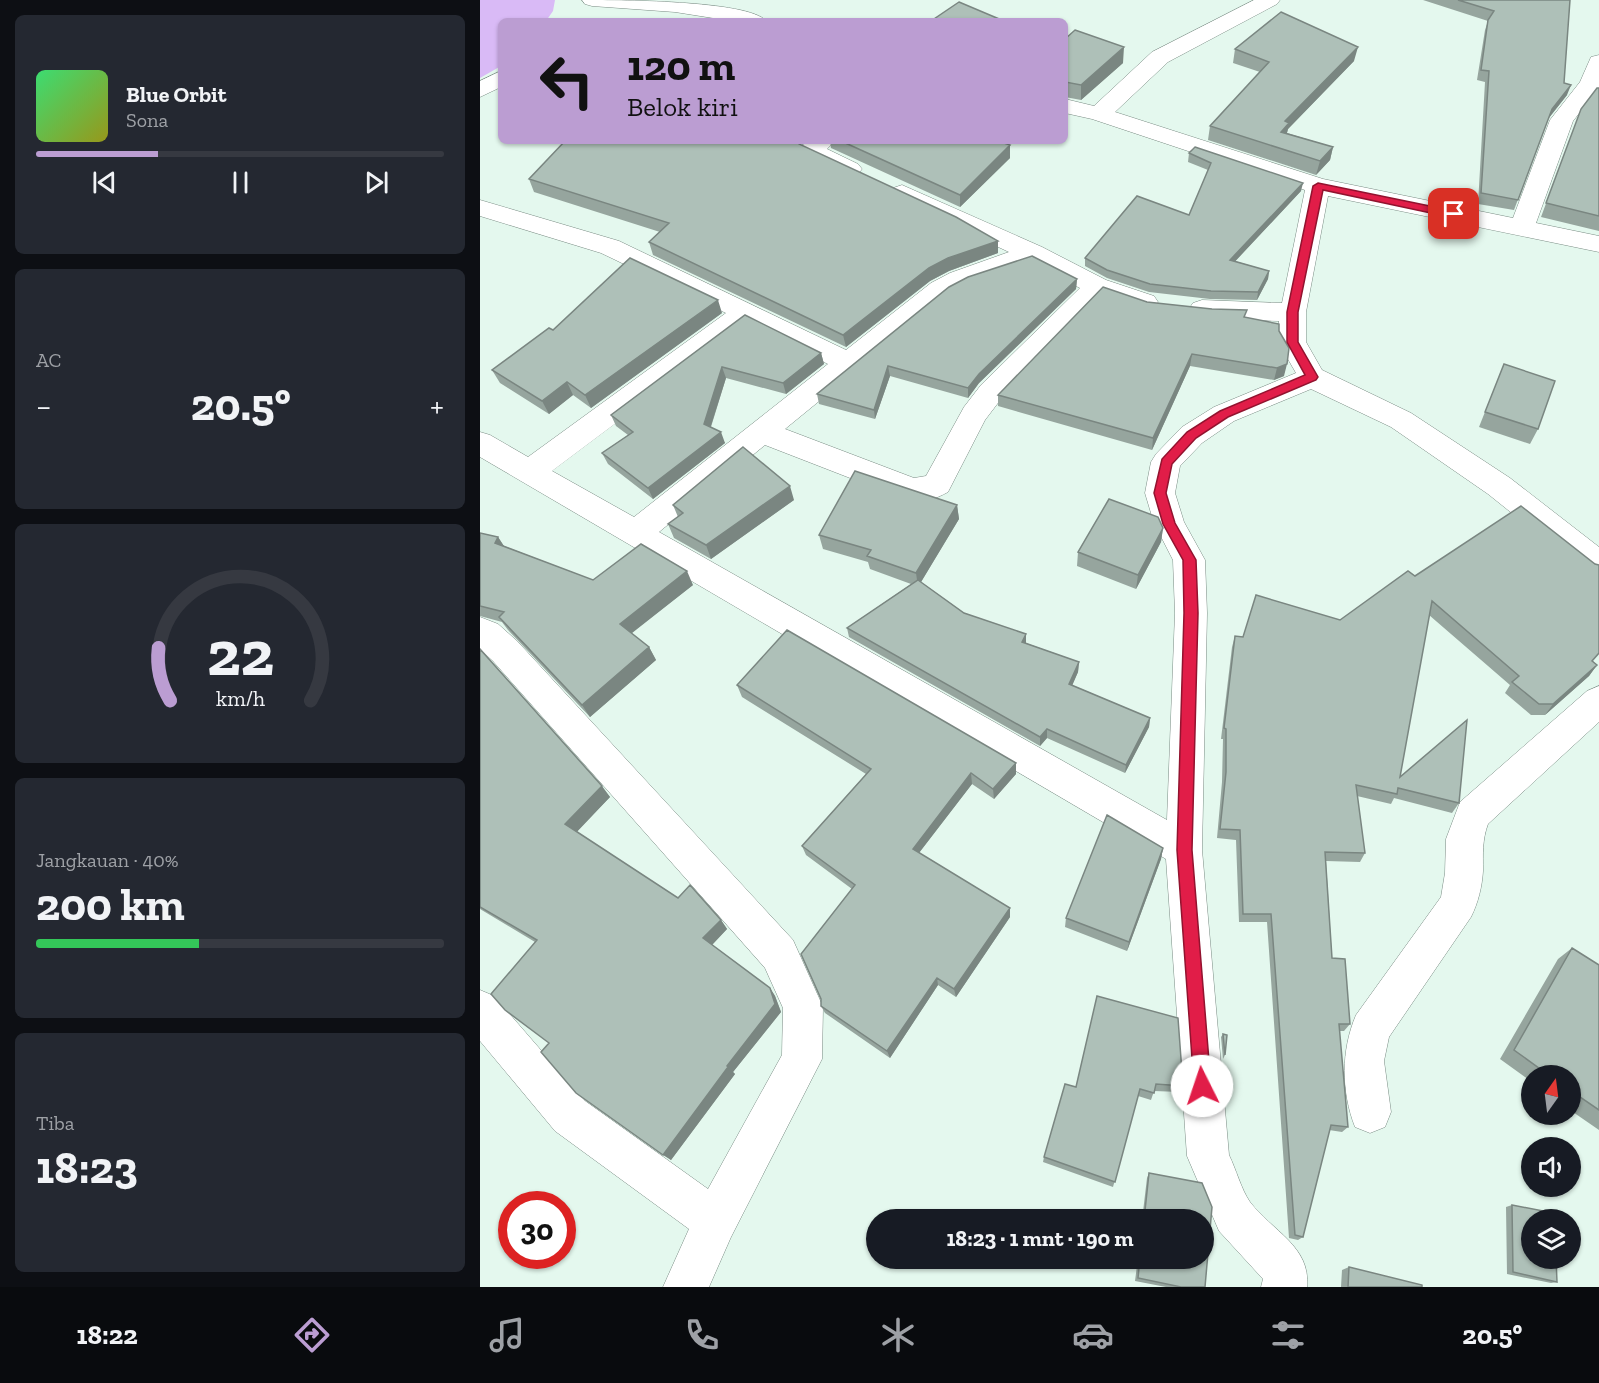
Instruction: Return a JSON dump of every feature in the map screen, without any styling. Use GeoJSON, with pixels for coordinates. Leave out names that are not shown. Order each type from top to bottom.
{"type":"FeatureCollection","features":[{"type":"Feature","properties":{"kind":"street"},"geometry":{"type":"LineString","coordinates":[[580,18],[586,0]]}},
{"type":"Feature","properties":{"kind":"street"},"geometry":{"type":"LineString","coordinates":[[592,0],[677,4],[725,12],[745,18]]}},
{"type":"Feature","properties":{"kind":"street"},"geometry":{"type":"LineString","coordinates":[[1099,114],[1160,57],[1270,0]]}},
{"type":"Feature","properties":{"kind":"street"},"geometry":{"type":"LineString","coordinates":[[1522,228],[1562,120],[1591,83],[1599,62]]}},
{"type":"Feature","properties":{"kind":"street"},"geometry":{"type":"LineString","coordinates":[[480,90],[498,80]]}},
{"type":"Feature","properties":{"kind":"street"},"geometry":{"type":"LineString","coordinates":[[1068,107],[1099,114],[1318,186],[1599,244]]}},
{"type":"Feature","properties":{"kind":"street"},"geometry":{"type":"LineString","coordinates":[[819,144],[810,150],[1033,253],[1097,286],[1146,303],[1210,310],[1293,312]]}},
{"type":"Feature","properties":{"kind":"street"},"geometry":{"type":"LineString","coordinates":[[1318,186],[1293,312],[1292,342],[1312,377],[1401,420],[1498,486],[1599,565]]}},
{"type":"Feature","properties":{"kind":"street"},"geometry":{"type":"LineString","coordinates":[[480,208],[610,247],[639,259],[848,362]]}},
{"type":"Feature","properties":{"kind":"street"},"geometry":{"type":"LineString","coordinates":[[636,533],[940,289],[959,279],[1033,253]]}},
{"type":"Feature","properties":{"kind":"street"},"geometry":{"type":"LineString","coordinates":[[761,432],[912,490],[926,490],[937,484],[974,414],[991,392],[1097,286]]}},
{"type":"Feature","properties":{"kind":"street"},"geometry":{"type":"LineString","coordinates":[[529,472],[746,312]]}},
{"type":"Feature","properties":{"kind":"street"},"geometry":{"type":"LineString","coordinates":[[1284,1287],[1286,1271],[1234,1216],[1208,1156],[1184,850],[1191,613],[1189,560],[1169,524],[1160,493],[1166,462],[1192,435],[1224,414],[1312,377]]}},
{"type":"Feature","properties":{"kind":"street"},"geometry":{"type":"LineString","coordinates":[[480,443],[1184,850]]}},
{"type":"Feature","properties":{"kind":"street"},"geometry":{"type":"LineString","coordinates":[[480,632],[486,634],[505,651],[779,954],[803,1007],[802,1059],[715,1221],[686,1287]]}},
{"type":"Feature","properties":{"kind":"street"},"geometry":{"type":"LineString","coordinates":[[1370,1112],[1364,1061],[1370,1029],[1458,904],[1464,873],[1464,839],[1473,814],[1599,701]]}},
{"type":"Feature","properties":{"kind":"street"},"geometry":{"type":"LineString","coordinates":[[480,1010],[570,1116],[715,1221]]}},
{"type":"Feature","properties":{"kind":"shaded area"},"geometry":{"type":"Polygon","coordinates":[[[480,0],[555,0],[553,11],[548,18],[498,18],[498,68],[480,78],[480,0]]]}},
{"type":"Feature","properties":{"kind":"building"},"geometry":{"type":"Polygon","coordinates":[[[1458,0],[1570,0],[1564,83],[1571,85],[1552,109],[1518,200],[1481,193],[1489,71],[1481,70],[1488,20],[1494,11],[1458,0]]]}},
{"type":"Feature","properties":{"kind":"building"},"geometry":{"type":"Polygon","coordinates":[[[959,2],[997,18],[935,18],[959,2]]]}},
{"type":"Feature","properties":{"kind":"building"},"geometry":{"type":"Polygon","coordinates":[[[1281,12],[1358,47],[1285,121],[1289,123],[1281,132],[1333,147],[1320,161],[1210,126],[1269,62],[1235,49],[1281,12]]]}},
{"type":"Feature","properties":{"kind":"building"},"geometry":{"type":"Polygon","coordinates":[[[1075,30],[1124,47],[1081,85],[1068,83],[1068,36],[1075,30]]]}},
{"type":"Feature","properties":{"kind":"building"},"geometry":{"type":"Polygon","coordinates":[[[1599,88],[1599,216],[1546,203],[1581,109],[1599,88]]]}},
{"type":"Feature","properties":{"kind":"building"},"geometry":{"type":"Polygon","coordinates":[[[562,144],[799,144],[956,217],[998,241],[948,258],[929,268],[843,335],[649,242],[669,223],[529,179],[562,144]]]}},
{"type":"Feature","properties":{"kind":"building"},"geometry":{"type":"Polygon","coordinates":[[[848,144],[1010,145],[960,195],[848,144]]]}},
{"type":"Feature","properties":{"kind":"building"},"geometry":{"type":"Polygon","coordinates":[[[1195,147],[1303,183],[1230,260],[1269,271],[1258,292],[1211,291],[1150,284],[1107,270],[1085,258],[1137,196],[1189,215],[1211,163],[1189,153],[1195,147]]]}},
{"type":"Feature","properties":{"kind":"building"},"geometry":{"type":"Polygon","coordinates":[[[1032,256],[1077,279],[979,374],[968,388],[888,366],[874,410],[817,394],[949,287],[968,277],[1032,256]]]}},
{"type":"Feature","properties":{"kind":"building"},"geometry":{"type":"Polygon","coordinates":[[[630,258],[718,300],[585,395],[567,382],[542,401],[492,370],[549,328],[553,330],[630,258]]]}},
{"type":"Feature","properties":{"kind":"building"},"geometry":{"type":"Polygon","coordinates":[[[1103,287],[1147,302],[1247,310],[1244,317],[1279,324],[1279,331],[1289,348],[1287,364],[1277,368],[1192,354],[1153,438],[998,395],[1103,287]]]}},
{"type":"Feature","properties":{"kind":"building"},"geometry":{"type":"Polygon","coordinates":[[[745,315],[821,353],[783,383],[722,367],[704,424],[721,432],[648,488],[602,453],[633,432],[611,415],[745,315]]]}},
{"type":"Feature","properties":{"kind":"building"},"geometry":{"type":"Polygon","coordinates":[[[1504,364],[1555,381],[1538,429],[1485,412],[1504,364]]]}},
{"type":"Feature","properties":{"kind":"building"},"geometry":{"type":"Polygon","coordinates":[[[743,447],[790,486],[706,545],[668,524],[683,513],[673,505],[743,447]]]}},
{"type":"Feature","properties":{"kind":"building"},"geometry":{"type":"Polygon","coordinates":[[[855,471],[957,505],[916,573],[867,556],[871,550],[819,535],[855,471]]]}},
{"type":"Feature","properties":{"kind":"building"},"geometry":{"type":"Polygon","coordinates":[[[1109,499],[1158,517],[1163,528],[1138,575],[1078,552],[1109,499]]]}},
{"type":"Feature","properties":{"kind":"building"},"geometry":{"type":"Polygon","coordinates":[[[1521,506],[1599,565],[1599,653],[1592,661],[1597,665],[1553,704],[1539,704],[1512,682],[1519,676],[1432,601],[1400,777],[1467,720],[1459,803],[1398,788],[1397,794],[1356,785],[1365,853],[1325,852],[1332,958],[1345,959],[1350,1024],[1339,1024],[1348,1127],[1331,1125],[1303,1237],[1295,1235],[1271,914],[1243,914],[1240,830],[1220,829],[1226,772],[1226,729],[1224,728],[1235,636],[1243,637],[1256,595],[1340,620],[1408,571],[1415,576],[1521,506]]]}},
{"type":"Feature","properties":{"kind":"building"},"geometry":{"type":"Polygon","coordinates":[[[480,533],[498,537],[495,543],[593,580],[641,544],[687,571],[620,624],[649,647],[582,705],[499,617],[504,612],[480,606],[480,533]]]}},
{"type":"Feature","properties":{"kind":"building"},"geometry":{"type":"Polygon","coordinates":[[[918,580],[964,613],[1026,634],[1022,642],[1079,662],[1069,684],[1150,718],[1126,765],[1047,729],[1040,737],[847,628],[918,580]]]}},
{"type":"Feature","properties":{"kind":"building"},"geometry":{"type":"Polygon","coordinates":[[[787,630],[1016,763],[993,789],[971,773],[913,849],[1010,908],[954,989],[937,978],[887,1051],[821,1006],[821,999],[801,954],[855,885],[802,846],[871,769],[737,685],[787,630]]]}},
{"type":"Feature","properties":{"kind":"building"},"geometry":{"type":"Polygon","coordinates":[[[480,649],[602,786],[565,824],[678,898],[690,885],[721,920],[703,938],[770,988],[775,1004],[663,1155],[576,1093],[541,1052],[549,1043],[505,1010],[491,994],[537,940],[480,907],[480,649]]]}},
{"type":"Feature","properties":{"kind":"building"},"geometry":{"type":"Polygon","coordinates":[[[1107,815],[1163,848],[1129,942],[1066,918],[1107,815]]]}},
{"type":"Feature","properties":{"kind":"building"},"geometry":{"type":"Polygon","coordinates":[[[1572,948],[1599,965],[1599,1110],[1581,1098],[1581,1065],[1535,1065],[1514,1050],[1572,948]]]}},
{"type":"Feature","properties":{"kind":"building"},"geometry":{"type":"Polygon","coordinates":[[[1097,996],[1178,1018],[1183,1086],[1156,1084],[1154,1093],[1140,1089],[1115,1182],[1044,1157],[1065,1084],[1076,1087],[1097,996]]]}},
{"type":"Feature","properties":{"kind":"building"},"geometry":{"type":"Polygon","coordinates":[[[1223,1034],[1227,1035],[1225,1055],[1223,1034]]]}},
{"type":"Feature","properties":{"kind":"building"},"geometry":{"type":"Polygon","coordinates":[[[1149,1173],[1202,1183],[1212,1207],[1212,1209],[1145,1209],[1149,1173]]]}},
{"type":"Feature","properties":{"kind":"building"},"geometry":{"type":"Polygon","coordinates":[[[1512,1205],[1533,1209],[1521,1209],[1521,1269],[1556,1269],[1557,1282],[1513,1272],[1512,1205]]]}},
{"type":"Feature","properties":{"kind":"building"},"geometry":{"type":"Polygon","coordinates":[[[1349,1267],[1422,1285],[1422,1287],[1348,1287],[1349,1267]]]}},
{"type":"Feature","properties":{"kind":"building"},"geometry":{"type":"Polygon","coordinates":[[[1139,1269],[1207,1269],[1205,1287],[1181,1287],[1138,1278],[1139,1269]]]}},
{"type":"Feature","properties":{"kind":"route"},"geometry":{"type":"LineString","coordinates":[[1202,1086],[1184,850],[1191,613],[1189,560],[1169,524],[1160,493],[1166,462],[1192,435],[1224,414],[1312,377],[1292,342],[1293,312],[1318,186],[1454,214]]}}]}
